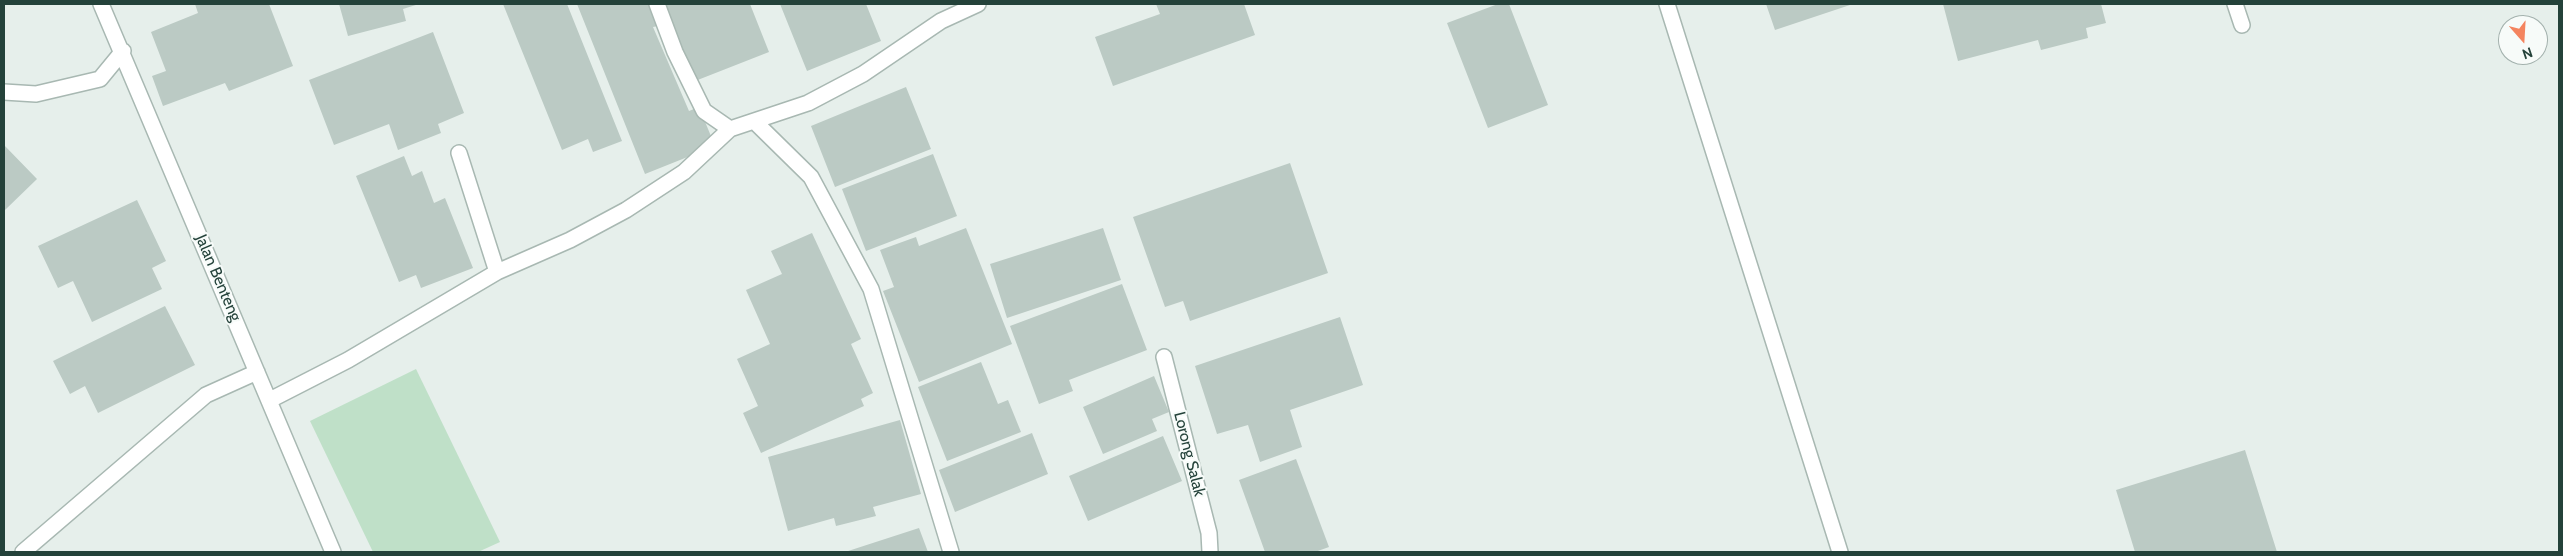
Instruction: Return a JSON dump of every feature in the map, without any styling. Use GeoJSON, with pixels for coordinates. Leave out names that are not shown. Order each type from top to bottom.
{"type":"FeatureCollection","features":[{"type":"Feature","properties":{"kind":"street","name":"Jalan Benteng"},"geometry":{"type":"LineString","coordinates":[[102,4],[333,552]]}},
{"type":"Feature","properties":{"kind":"street"},"geometry":{"type":"LineString","coordinates":[[657,4],[675,52],[704,111],[730,129]]}},
{"type":"Feature","properties":{"kind":"street"},"geometry":{"type":"LineString","coordinates":[[270,400],[348,360],[497,272],[570,240],[626,210],[684,172],[730,129],[808,103],[863,74],[941,21],[978,4]]}},
{"type":"Feature","properties":{"kind":"street"},"geometry":{"type":"LineString","coordinates":[[1667,4],[1840,552]]}},
{"type":"Feature","properties":{"kind":"street"},"geometry":{"type":"LineString","coordinates":[[2234,4],[2242,24]]}},
{"type":"Feature","properties":{"kind":"street"},"geometry":{"type":"LineString","coordinates":[[4,92],[36,94],[100,79],[123,51]]}},
{"type":"Feature","properties":{"kind":"street"},"geometry":{"type":"LineString","coordinates":[[755,122],[811,177],[871,289],[951,552]]}},
{"type":"Feature","properties":{"kind":"street"},"geometry":{"type":"LineString","coordinates":[[459,153],[497,272]]}},
{"type":"Feature","properties":{"kind":"street","name":"Lorong Salak"},"geometry":{"type":"LineString","coordinates":[[1164,357],[1209,533],[1210,552]]}},
{"type":"Feature","properties":{"kind":"street"},"geometry":{"type":"LineString","coordinates":[[23,552],[206,395],[257,372]]}},
{"type":"Feature","properties":{"kind":"green space"},"geometry":{"type":"Polygon","coordinates":[[[416,369],[500,542],[478,552],[373,552],[310,421],[416,369]]]}},
{"type":"Feature","properties":{"kind":"building"},"geometry":{"type":"Polygon","coordinates":[[[195,4],[269,4],[293,66],[229,91],[225,83],[163,106],[152,76],[166,71],[151,32],[198,13],[195,4]]]}},
{"type":"Feature","properties":{"kind":"building"},"geometry":{"type":"Polygon","coordinates":[[[339,4],[419,4],[403,9],[406,21],[348,36],[339,4]]]}},
{"type":"Feature","properties":{"kind":"building"},"geometry":{"type":"Polygon","coordinates":[[[503,4],[567,4],[622,141],[593,152],[588,139],[562,150],[503,4]]]}},
{"type":"Feature","properties":{"kind":"building"},"geometry":{"type":"Polygon","coordinates":[[[577,4],[649,4],[658,26],[653,27],[689,111],[699,107],[715,146],[645,174],[577,4]]]}},
{"type":"Feature","properties":{"kind":"building"},"geometry":{"type":"Polygon","coordinates":[[[659,4],[750,4],[769,52],[690,83],[659,4]]]}},
{"type":"Feature","properties":{"kind":"building"},"geometry":{"type":"Polygon","coordinates":[[[780,4],[866,4],[881,41],[807,71],[780,4]]]}},
{"type":"Feature","properties":{"kind":"building"},"geometry":{"type":"Polygon","coordinates":[[[1156,4],[1244,4],[1255,35],[1113,86],[1095,37],[1160,14],[1156,4]]]}},
{"type":"Feature","properties":{"kind":"building"},"geometry":{"type":"Polygon","coordinates":[[[1498,4],[1509,4],[1548,105],[1488,128],[1447,23],[1498,4]]]}},
{"type":"Feature","properties":{"kind":"building"},"geometry":{"type":"Polygon","coordinates":[[[1766,4],[1853,4],[1775,30],[1766,4]]]}},
{"type":"Feature","properties":{"kind":"building"},"geometry":{"type":"Polygon","coordinates":[[[1943,4],[2101,4],[2106,23],[2086,28],[2088,38],[2041,50],[2038,40],[1958,61],[1943,4]]]}},
{"type":"Feature","properties":{"kind":"building"},"geometry":{"type":"Polygon","coordinates":[[[433,32],[464,113],[438,124],[441,133],[398,150],[389,124],[334,145],[309,80],[433,32]]]}},
{"type":"Feature","properties":{"kind":"building"},"geometry":{"type":"Polygon","coordinates":[[[906,87],[931,149],[835,187],[811,126],[906,87]]]}},
{"type":"Feature","properties":{"kind":"building"},"geometry":{"type":"Polygon","coordinates":[[[4,145],[37,179],[4,211],[4,145]]]}},
{"type":"Feature","properties":{"kind":"building"},"geometry":{"type":"Polygon","coordinates":[[[933,154],[957,216],[866,251],[842,189],[933,154]]]}},
{"type":"Feature","properties":{"kind":"building"},"geometry":{"type":"Polygon","coordinates":[[[404,156],[412,176],[422,171],[434,203],[445,198],[473,268],[421,288],[416,275],[399,282],[356,176],[404,156]]]}},
{"type":"Feature","properties":{"kind":"building"},"geometry":{"type":"Polygon","coordinates":[[[1290,163],[1328,273],[1190,321],[1183,301],[1165,307],[1133,217],[1290,163]]]}},
{"type":"Feature","properties":{"kind":"building"},"geometry":{"type":"Polygon","coordinates":[[[137,200],[166,261],[152,268],[162,289],[92,322],[73,281],[58,288],[38,246],[137,200]]]}},
{"type":"Feature","properties":{"kind":"building"},"geometry":{"type":"Polygon","coordinates":[[[966,228],[1012,344],[919,382],[883,291],[894,287],[880,250],[916,237],[919,246],[966,228]]]}},
{"type":"Feature","properties":{"kind":"building"},"geometry":{"type":"Polygon","coordinates":[[[1103,228],[1121,280],[1007,318],[990,264],[1103,228]]]}},
{"type":"Feature","properties":{"kind":"building"},"geometry":{"type":"Polygon","coordinates":[[[812,233],[861,339],[851,344],[873,393],[861,399],[864,406],[761,453],[743,413],[758,406],[737,359],[770,344],[746,290],[782,274],[771,251],[812,233]]]}},
{"type":"Feature","properties":{"kind":"building"},"geometry":{"type":"Polygon","coordinates":[[[1122,284],[1147,350],[1069,380],[1073,391],[1039,404],[1010,326],[1122,284]]]}},
{"type":"Feature","properties":{"kind":"building"},"geometry":{"type":"Polygon","coordinates":[[[165,306],[195,365],[98,413],[85,386],[70,394],[53,361],[165,306]]]}},
{"type":"Feature","properties":{"kind":"building"},"geometry":{"type":"Polygon","coordinates":[[[1340,317],[1363,385],[1290,410],[1302,447],[1260,462],[1248,425],[1217,434],[1195,366],[1340,317]]]}},
{"type":"Feature","properties":{"kind":"building"},"geometry":{"type":"Polygon","coordinates":[[[981,362],[998,404],[1008,400],[1021,432],[947,461],[918,387],[981,362]]]}},
{"type":"Feature","properties":{"kind":"building"},"geometry":{"type":"Polygon","coordinates":[[[1154,376],[1169,412],[1152,419],[1157,431],[1103,454],[1083,407],[1154,376]]]}},
{"type":"Feature","properties":{"kind":"building"},"geometry":{"type":"Polygon","coordinates":[[[900,420],[921,494],[873,507],[876,516],[836,526],[834,518],[788,531],[768,457],[900,420]]]}},
{"type":"Feature","properties":{"kind":"building"},"geometry":{"type":"Polygon","coordinates":[[[1032,433],[1048,474],[955,512],[939,470],[1032,433]]]}},
{"type":"Feature","properties":{"kind":"building"},"geometry":{"type":"Polygon","coordinates":[[[1163,436],[1182,481],[1088,521],[1069,476],[1163,436]]]}},
{"type":"Feature","properties":{"kind":"building"},"geometry":{"type":"Polygon","coordinates":[[[2245,450],[2277,552],[2135,552],[2116,490],[2245,450]]]}},
{"type":"Feature","properties":{"kind":"building"},"geometry":{"type":"Polygon","coordinates":[[[1296,459],[1329,547],[1315,552],[1265,552],[1239,480],[1296,459]]]}},
{"type":"Feature","properties":{"kind":"building"},"geometry":{"type":"Polygon","coordinates":[[[919,528],[928,552],[845,552],[919,528]]]}}]}
